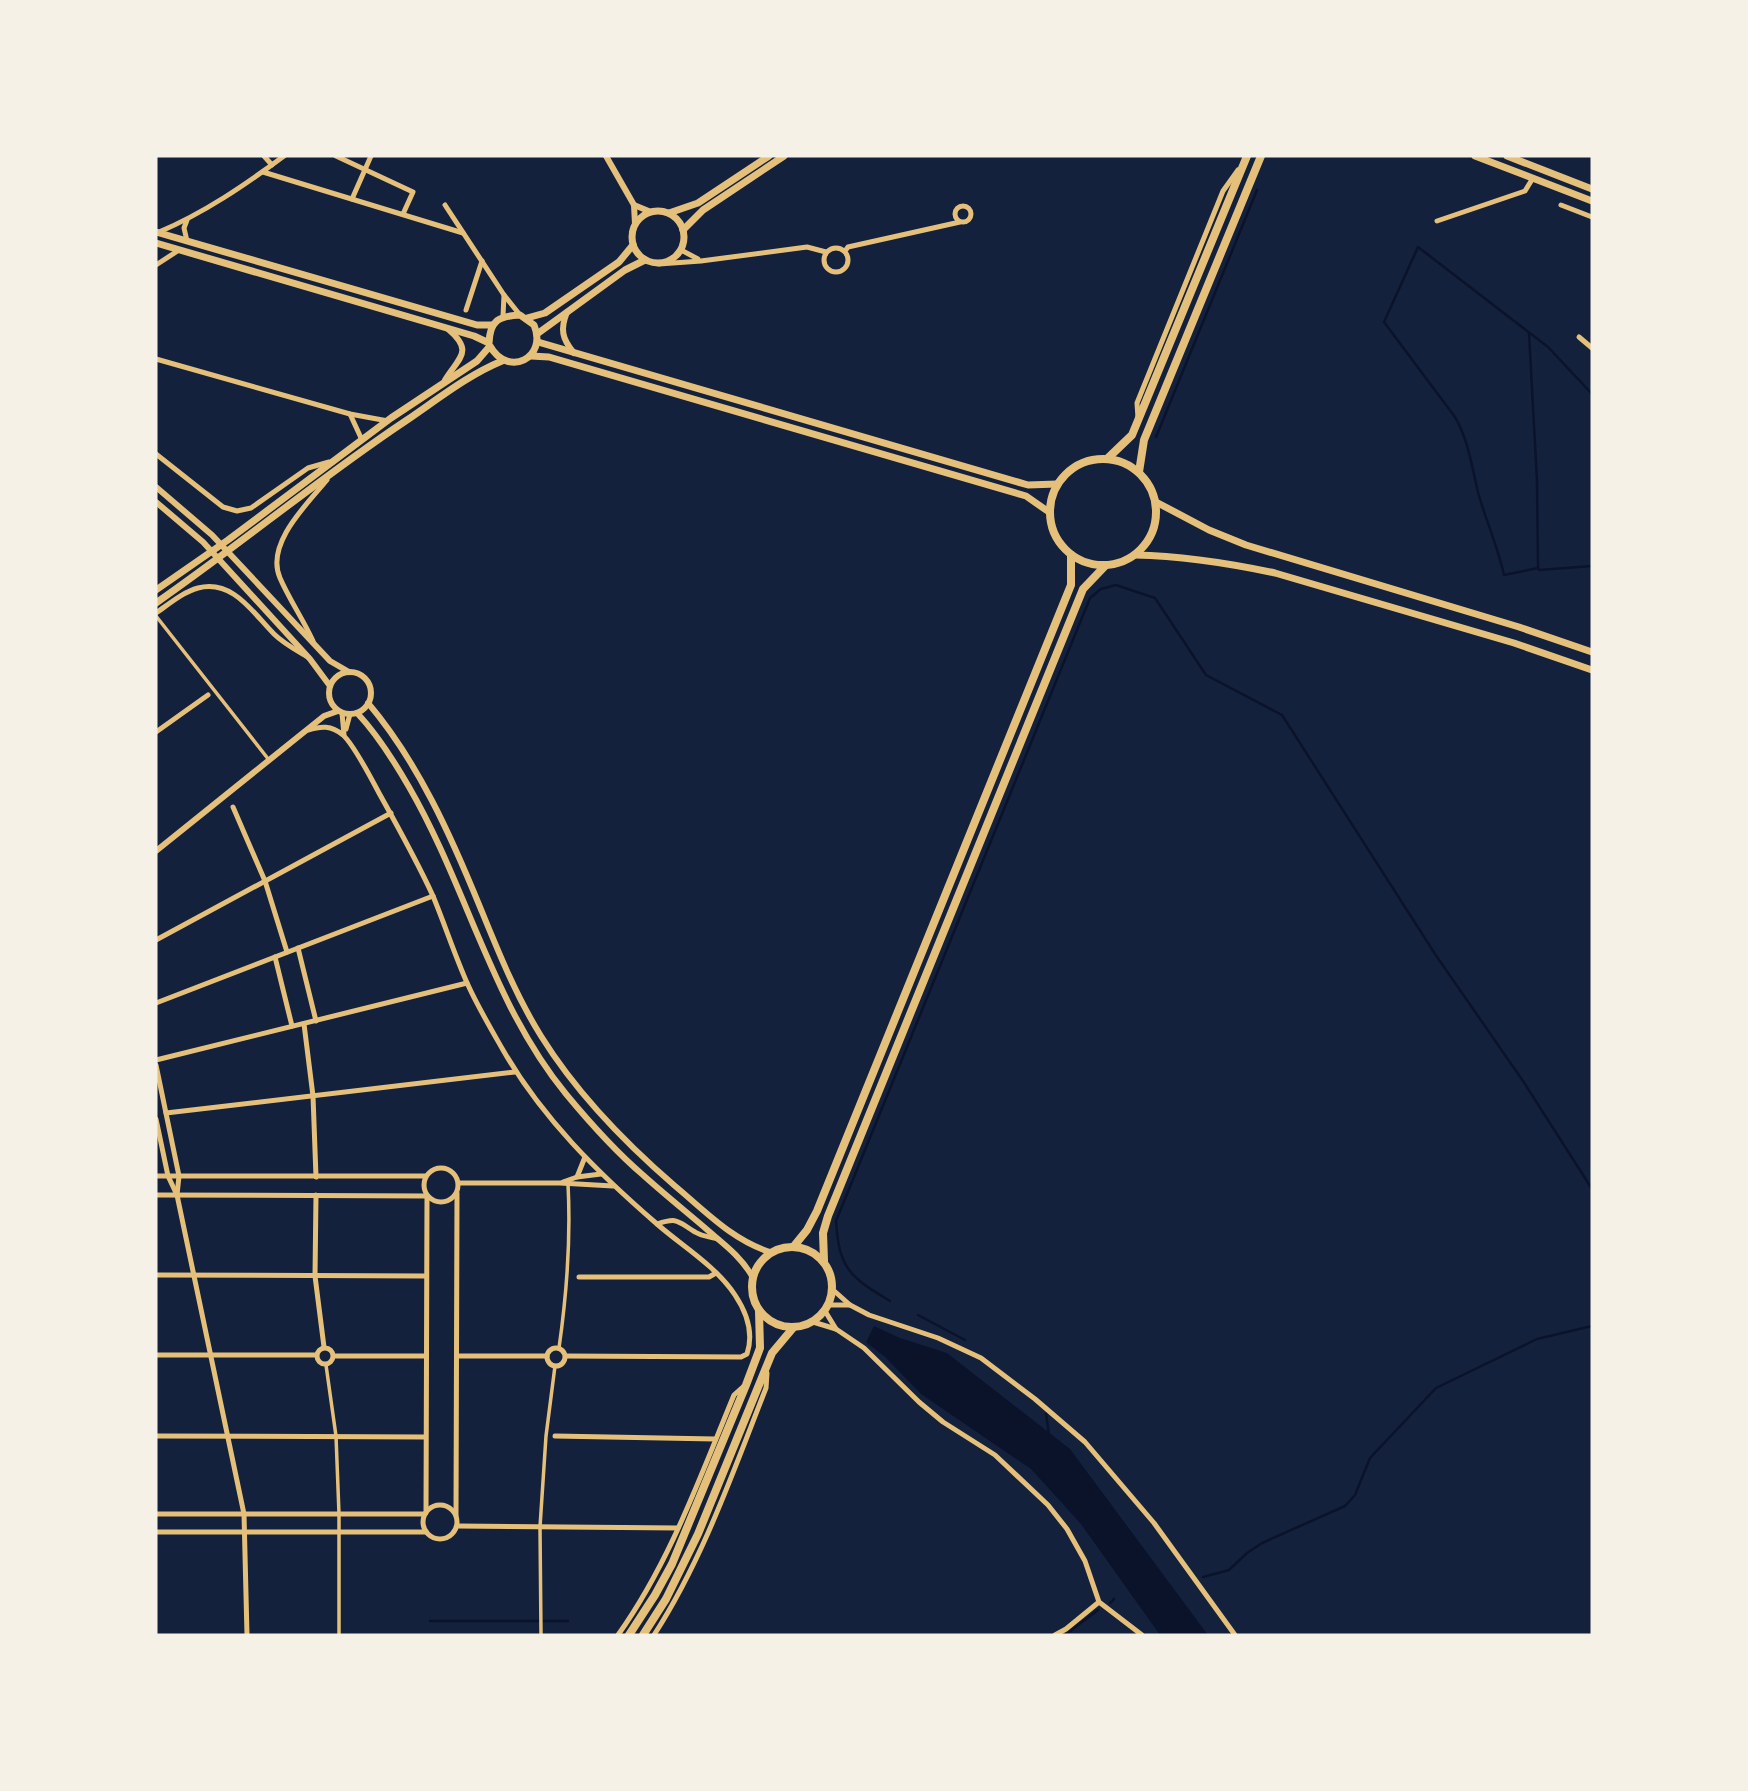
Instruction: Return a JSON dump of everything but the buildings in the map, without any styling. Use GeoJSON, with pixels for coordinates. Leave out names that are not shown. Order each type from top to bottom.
{"type":"FeatureCollection","features":[{"type":"Feature","properties":{"kind":"main road"},"geometry":{"type":"LineString","coordinates":[[669,214],[677,219],[683,230],[681,250],[673,259],[659,264],[645,260],[633,244],[632,234],[635,224],[642,216],[651,212],[669,214],[698,204],[769,156]]}},
{"type":"Feature","properties":{"kind":"main road"},"geometry":{"type":"LineString","coordinates":[[683,230],[703,210],[784,156]]}},
{"type":"Feature","properties":{"kind":"main road"},"geometry":{"type":"LineString","coordinates":[[1139,472],[1144,440],[1261,156]]}},
{"type":"Feature","properties":{"kind":"main road"},"geometry":{"type":"LineString","coordinates":[[1475,156],[1592,201]]}},
{"type":"Feature","properties":{"kind":"main road"},"geometry":{"type":"LineString","coordinates":[[1508,156],[1592,189]]}},
{"type":"Feature","properties":{"kind":"main road"},"geometry":{"type":"LineString","coordinates":[[1108,458],[1132,435],[1138,422],[1246,157]]}},
{"type":"Feature","properties":{"kind":"main road"},"geometry":{"type":"LineString","coordinates":[[157,232],[468,322],[493,325]]}},
{"type":"Feature","properties":{"kind":"main road"},"geometry":{"type":"LineString","coordinates":[[156,243],[447,328],[489,344],[502,361],[516,363],[531,356],[559,360],[1026,496],[1049,512]]}},
{"type":"Feature","properties":{"kind":"main road"},"geometry":{"type":"LineString","coordinates":[[156,603],[234,547],[362,440],[445,380],[477,361],[489,344],[493,325],[503,316],[524,317],[545,313],[619,262],[633,244]]}},
{"type":"Feature","properties":{"kind":"main road"},"geometry":{"type":"LineString","coordinates":[[531,356],[537,338],[567,311],[625,270],[645,260]]}},
{"type":"Feature","properties":{"kind":"main road"},"geometry":{"type":"LineString","coordinates":[[524,317],[537,338],[575,354],[1028,485],[1057,484]]}},
{"type":"Feature","properties":{"kind":"main road"},"geometry":{"type":"LineString","coordinates":[[156,590],[337,463],[469,377],[502,361]]}},
{"type":"Feature","properties":{"kind":"main road"},"geometry":{"type":"LineString","coordinates":[[1108,458],[1139,472],[1149,483],[1156,502],[1156,521],[1150,538],[1135,555],[1120,563],[1105,566],[1089,564],[1071,555],[1052,530],[1049,512],[1057,484],[1068,471],[1085,461],[1108,458]]}},
{"type":"Feature","properties":{"kind":"main road"},"geometry":{"type":"LineString","coordinates":[[1156,502],[1209,530],[1246,545],[1519,627],[1592,652]]}},
{"type":"Feature","properties":{"kind":"main road"},"geometry":{"type":"LineString","coordinates":[[794,1246],[817,1211],[1066,598],[1071,585],[1071,555]]}},
{"type":"Feature","properties":{"kind":"main road"},"geometry":{"type":"LineString","coordinates":[[1135,555],[1176,556],[1235,564],[1275,573],[1514,643],[1592,670]]}},
{"type":"Feature","properties":{"kind":"main road"},"geometry":{"type":"LineString","coordinates":[[759,1311],[775,1324],[793,1328],[813,1322],[826,1308],[832,1289],[831,1275],[824,1261],[823,1233],[832,1204],[1083,589],[1105,566]]}},
{"type":"Feature","properties":{"kind":"main road"},"geometry":{"type":"LineString","coordinates":[[629,1635],[672,1564],[760,1348],[759,1311],[752,1296],[752,1276],[759,1262],[769,1252],[794,1246],[810,1250],[824,1261]]}},
{"type":"Feature","properties":{"kind":"main road"},"geometry":{"type":"LineString","coordinates":[[643,1635],[671,1589],[698,1534],[772,1353],[793,1328]]}},
{"type":"Feature","properties":{"kind":"street"},"geometry":{"type":"LineString","coordinates":[[264,156],[272,165]]}},
{"type":"Feature","properties":{"kind":"street"},"geometry":{"type":"LineString","coordinates":[[157,232],[187,220],[284,156]]}},
{"type":"Feature","properties":{"kind":"street"},"geometry":{"type":"LineString","coordinates":[[336,156],[413,192],[403,214]]}},
{"type":"Feature","properties":{"kind":"street"},"geometry":{"type":"LineString","coordinates":[[352,199],[371,156]]}},
{"type":"Feature","properties":{"kind":"street"},"geometry":{"type":"LineString","coordinates":[[606,156],[634,205],[635,224]]}},
{"type":"Feature","properties":{"kind":"street"},"geometry":{"type":"LineString","coordinates":[[263,172],[463,233]]}},
{"type":"Feature","properties":{"kind":"street"},"geometry":{"type":"LineString","coordinates":[[1437,221],[1525,191],[1534,178]]}},
{"type":"Feature","properties":{"kind":"street"},"geometry":{"type":"LineString","coordinates":[[445,205],[504,295],[524,317]]}},
{"type":"Feature","properties":{"kind":"street"},"geometry":{"type":"LineString","coordinates":[[634,205],[651,212]]}},
{"type":"Feature","properties":{"kind":"street"},"geometry":{"type":"LineString","coordinates":[[1561,205],[1591,217],[1592,208]]}},
{"type":"Feature","properties":{"kind":"street"},"geometry":{"type":"LineString","coordinates":[[845,251],[848,247],[966,221],[970,217],[968,208],[960,207],[955,215],[942,225]]}},
{"type":"Feature","properties":{"kind":"street"},"geometry":{"type":"LineString","coordinates":[[955,215],[960,222]]}},
{"type":"Feature","properties":{"kind":"street"},"geometry":{"type":"LineString","coordinates":[[187,220],[184,228],[187,241]]}},
{"type":"Feature","properties":{"kind":"street"},"geometry":{"type":"LineString","coordinates":[[659,264],[807,247],[827,252]]}},
{"type":"Feature","properties":{"kind":"street"},"geometry":{"type":"LineString","coordinates":[[832,248],[845,251],[848,263],[845,268],[834,272],[827,268],[824,260],[827,252],[832,248]]}},
{"type":"Feature","properties":{"kind":"street"},"geometry":{"type":"LineString","coordinates":[[156,265],[179,250]]}},
{"type":"Feature","properties":{"kind":"street"},"geometry":{"type":"LineString","coordinates":[[681,250],[701,261]]}},
{"type":"Feature","properties":{"kind":"street"},"geometry":{"type":"LineString","coordinates":[[466,310],[482,261]]}},
{"type":"Feature","properties":{"kind":"street"},"geometry":{"type":"LineString","coordinates":[[503,316],[504,295]]}},
{"type":"Feature","properties":{"kind":"street"},"geometry":{"type":"LineString","coordinates":[[567,311],[562,324],[562,335],[575,354]]}},
{"type":"Feature","properties":{"kind":"street"},"geometry":{"type":"LineString","coordinates":[[445,380],[460,362],[463,350],[458,337],[447,328]]}},
{"type":"Feature","properties":{"kind":"street"},"geometry":{"type":"LineString","coordinates":[[1579,337],[1592,348]]}},
{"type":"Feature","properties":{"kind":"street"},"geometry":{"type":"LineString","coordinates":[[156,359],[350,414],[388,421]]}},
{"type":"Feature","properties":{"kind":"street"},"geometry":{"type":"LineString","coordinates":[[350,414],[362,440]]}},
{"type":"Feature","properties":{"kind":"street"},"geometry":{"type":"LineString","coordinates":[[157,455],[223,507],[237,511],[251,508],[308,468],[337,463]]}},
{"type":"Feature","properties":{"kind":"street"},"geometry":{"type":"LineString","coordinates":[[316,647],[275,563],[278,549],[301,510],[337,463]]}},
{"type":"Feature","properties":{"kind":"street"},"geometry":{"type":"LineString","coordinates":[[156,487],[212,535],[330,661],[349,672],[360,674],[368,682],[371,692],[368,703],[347,713],[324,716],[156,851]]}},
{"type":"Feature","properties":{"kind":"street"},"geometry":{"type":"LineString","coordinates":[[156,502],[203,542],[310,659],[330,686],[330,699],[324,716]]}},
{"type":"Feature","properties":{"kind":"street"},"geometry":{"type":"LineString","coordinates":[[269,760],[156,614],[199,587],[219,587],[239,596],[275,635],[310,659]]}},
{"type":"Feature","properties":{"kind":"street"},"geometry":{"type":"LineString","coordinates":[[330,686],[338,676],[349,672]]}},
{"type":"Feature","properties":{"kind":"street"},"geometry":{"type":"LineString","coordinates":[[156,732],[214,691]]}},
{"type":"Feature","properties":{"kind":"street"},"geometry":{"type":"LineString","coordinates":[[330,699],[393,760],[417,801],[454,877],[492,971],[530,1043],[564,1091],[595,1128],[641,1174],[737,1254],[752,1276]]}},
{"type":"Feature","properties":{"kind":"street"},"geometry":{"type":"LineString","coordinates":[[368,703],[405,754],[429,796],[516,989],[541,1036],[575,1084],[605,1120],[650,1165],[727,1231],[745,1243],[769,1252]]}},
{"type":"Feature","properties":{"kind":"street"},"geometry":{"type":"LineString","coordinates":[[344,735],[347,713]]}},
{"type":"Feature","properties":{"kind":"street"},"geometry":{"type":"LineString","coordinates":[[305,731],[321,726],[330,727],[344,735],[391,813],[433,896],[467,983],[516,1072],[540,1107],[584,1157],[613,1186],[716,1273],[734,1293],[744,1310],[750,1330],[747,1354],[741,1357],[566,1356],[559,1348],[568,1277],[570,1226],[564,1184]]}},
{"type":"Feature","properties":{"kind":"street"},"geometry":{"type":"LineString","coordinates":[[233,807],[265,881],[287,952]]}},
{"type":"Feature","properties":{"kind":"street"},"geometry":{"type":"LineString","coordinates":[[156,940],[391,813]]}},
{"type":"Feature","properties":{"kind":"street"},"geometry":{"type":"LineString","coordinates":[[156,1003],[433,896]]}},
{"type":"Feature","properties":{"kind":"street"},"geometry":{"type":"LineString","coordinates":[[298,948],[316,1021]]}},
{"type":"Feature","properties":{"kind":"street"},"geometry":{"type":"LineString","coordinates":[[275,957],[292,1026]]}},
{"type":"Feature","properties":{"kind":"street"},"geometry":{"type":"LineString","coordinates":[[177,1195],[179,1177],[156,1062],[467,983]]}},
{"type":"Feature","properties":{"kind":"street"},"geometry":{"type":"LineString","coordinates":[[304,1024],[313,1096],[316,1177]]}},
{"type":"Feature","properties":{"kind":"street"},"geometry":{"type":"LineString","coordinates":[[166,1113],[516,1072]]}},
{"type":"Feature","properties":{"kind":"street"},"geometry":{"type":"LineString","coordinates":[[156,1119],[168,1176],[177,1195],[244,1514],[247,1635]]}},
{"type":"Feature","properties":{"kind":"street"},"geometry":{"type":"LineString","coordinates":[[577,1177],[584,1157]]}},
{"type":"Feature","properties":{"kind":"street"},"geometry":{"type":"LineString","coordinates":[[156,1176],[426,1175],[435,1169],[445,1168],[454,1174],[459,1184],[458,1526],[453,1535],[444,1540],[434,1539],[426,1532],[423,1523],[427,1196],[423,1186],[426,1175]]}},
{"type":"Feature","properties":{"kind":"street"},"geometry":{"type":"LineString","coordinates":[[564,1184],[577,1177],[601,1174]]}},
{"type":"Feature","properties":{"kind":"street"},"geometry":{"type":"LineString","coordinates":[[589,1185],[601,1174]]}},
{"type":"Feature","properties":{"kind":"street"},"geometry":{"type":"LineString","coordinates":[[459,1184],[613,1186]]}},
{"type":"Feature","properties":{"kind":"street"},"geometry":{"type":"LineString","coordinates":[[156,1195],[427,1196],[437,1203],[449,1202],[457,1193]]}},
{"type":"Feature","properties":{"kind":"street"},"geometry":{"type":"LineString","coordinates":[[316,1195],[315,1276],[324,1347]]}},
{"type":"Feature","properties":{"kind":"street"},"geometry":{"type":"LineString","coordinates":[[657,1224],[680,1220],[697,1233],[719,1240]]}},
{"type":"Feature","properties":{"kind":"street"},"geometry":{"type":"LineString","coordinates":[[568,1277],[709,1277],[716,1273]]}},
{"type":"Feature","properties":{"kind":"street"},"geometry":{"type":"LineString","coordinates":[[156,1275],[425,1276]]}},
{"type":"Feature","properties":{"kind":"street"},"geometry":{"type":"LineString","coordinates":[[832,1289],[850,1305],[888,1323],[938,1338],[981,1358],[1035,1399],[1085,1442],[1137,1503],[1234,1633],[1241,1635]]}},
{"type":"Feature","properties":{"kind":"street"},"geometry":{"type":"LineString","coordinates":[[836,1329],[826,1308],[850,1305]]}},
{"type":"Feature","properties":{"kind":"street"},"geometry":{"type":"LineString","coordinates":[[813,1322],[836,1329],[864,1348],[919,1402],[943,1422],[995,1455],[1048,1505],[1067,1528],[1085,1561],[1099,1602],[1142,1635]]}},
{"type":"Feature","properties":{"kind":"street"},"geometry":{"type":"LineString","coordinates":[[324,1347],[331,1349],[334,1356],[332,1362],[326,1365],[319,1363],[316,1356],[318,1350],[324,1347]]}},
{"type":"Feature","properties":{"kind":"street"},"geometry":{"type":"LineString","coordinates":[[559,1348],[551,1349],[547,1356],[549,1363],[555,1366],[563,1364],[566,1356]]}},
{"type":"Feature","properties":{"kind":"street"},"geometry":{"type":"LineString","coordinates":[[156,1355],[316,1356]]}},
{"type":"Feature","properties":{"kind":"street"},"geometry":{"type":"LineString","coordinates":[[334,1356],[425,1356]]}},
{"type":"Feature","properties":{"kind":"street"},"geometry":{"type":"LineString","coordinates":[[457,1356],[547,1356]]}},
{"type":"Feature","properties":{"kind":"street"},"geometry":{"type":"LineString","coordinates":[[326,1365],[335,1436],[339,1514],[339,1635]]}},
{"type":"Feature","properties":{"kind":"street"},"geometry":{"type":"LineString","coordinates":[[541,1635],[540,1527],[545,1436],[555,1366]]}},
{"type":"Feature","properties":{"kind":"street"},"geometry":{"type":"LineString","coordinates":[[654,1635],[680,1592],[706,1537],[766,1388],[767,1366]]}},
{"type":"Feature","properties":{"kind":"street"},"geometry":{"type":"LineString","coordinates":[[618,1635],[647,1591],[678,1528],[734,1395],[746,1385]]}},
{"type":"Feature","properties":{"kind":"street"},"geometry":{"type":"LineString","coordinates":[[156,1436],[425,1437]]}},
{"type":"Feature","properties":{"kind":"street"},"geometry":{"type":"LineString","coordinates":[[545,1436],[715,1439]]}},
{"type":"Feature","properties":{"kind":"street"},"geometry":{"type":"LineString","coordinates":[[156,1514],[425,1513],[435,1505],[448,1506],[456,1515]]}},
{"type":"Feature","properties":{"kind":"street"},"geometry":{"type":"LineString","coordinates":[[458,1526],[678,1528]]}},
{"type":"Feature","properties":{"kind":"street"},"geometry":{"type":"LineString","coordinates":[[156,1531],[426,1532]]}},
{"type":"Feature","properties":{"kind":"street"},"geometry":{"type":"LineString","coordinates":[[1055,1635],[1099,1602]]}},
{"type":"Feature","properties":{"kind":"water"},"geometry":{"type":"Polygon","coordinates":[[[874,1326],[900,1338],[947,1353],[1070,1449],[1208,1635],[1160,1635],[1081,1524],[1031,1469],[921,1394],[885,1357],[866,1342],[874,1326]]]}},
{"type":"Feature","properties":{"kind":"waterway"},"geometry":{"type":"LineString","coordinates":[[1156,437],[1257,190]]}},
{"type":"Feature","properties":{"kind":"waterway"},"geometry":{"type":"LineString","coordinates":[[1592,394],[1548,347],[1418,247],[1384,322],[1460,426],[1504,575],[1538,568],[1592,566]]}},
{"type":"Feature","properties":{"kind":"waterway"},"geometry":{"type":"LineString","coordinates":[[1529,333],[1537,481],[1538,567]]}},
{"type":"Feature","properties":{"kind":"waterway"},"geometry":{"type":"LineString","coordinates":[[890,1301],[865,1285],[849,1270],[840,1250],[836,1221],[1090,598],[1101,589],[1116,585],[1155,598],[1206,675],[1282,715],[1435,954],[1523,1081],[1592,1189]]}},
{"type":"Feature","properties":{"kind":"waterway"},"geometry":{"type":"LineString","coordinates":[[918,1315],[965,1340]]}},
{"type":"Feature","properties":{"kind":"waterway"},"geometry":{"type":"LineString","coordinates":[[1203,1577],[1229,1570],[1262,1543],[1345,1506],[1355,1495],[1370,1458],[1436,1388],[1537,1339],[1592,1326]]}},
{"type":"Feature","properties":{"kind":"waterway"},"geometry":{"type":"LineString","coordinates":[[1046,1414],[1049,1435]]}},
{"type":"Feature","properties":{"kind":"waterway"},"geometry":{"type":"LineString","coordinates":[[1110,1603],[1114,1599]]}},
{"type":"Feature","properties":{"kind":"waterway"},"geometry":{"type":"LineString","coordinates":[[1065,1635],[1098,1610]]}},
{"type":"Feature","properties":{"kind":"waterway"},"geometry":{"type":"LineString","coordinates":[[430,1621],[568,1621]]}}]}
